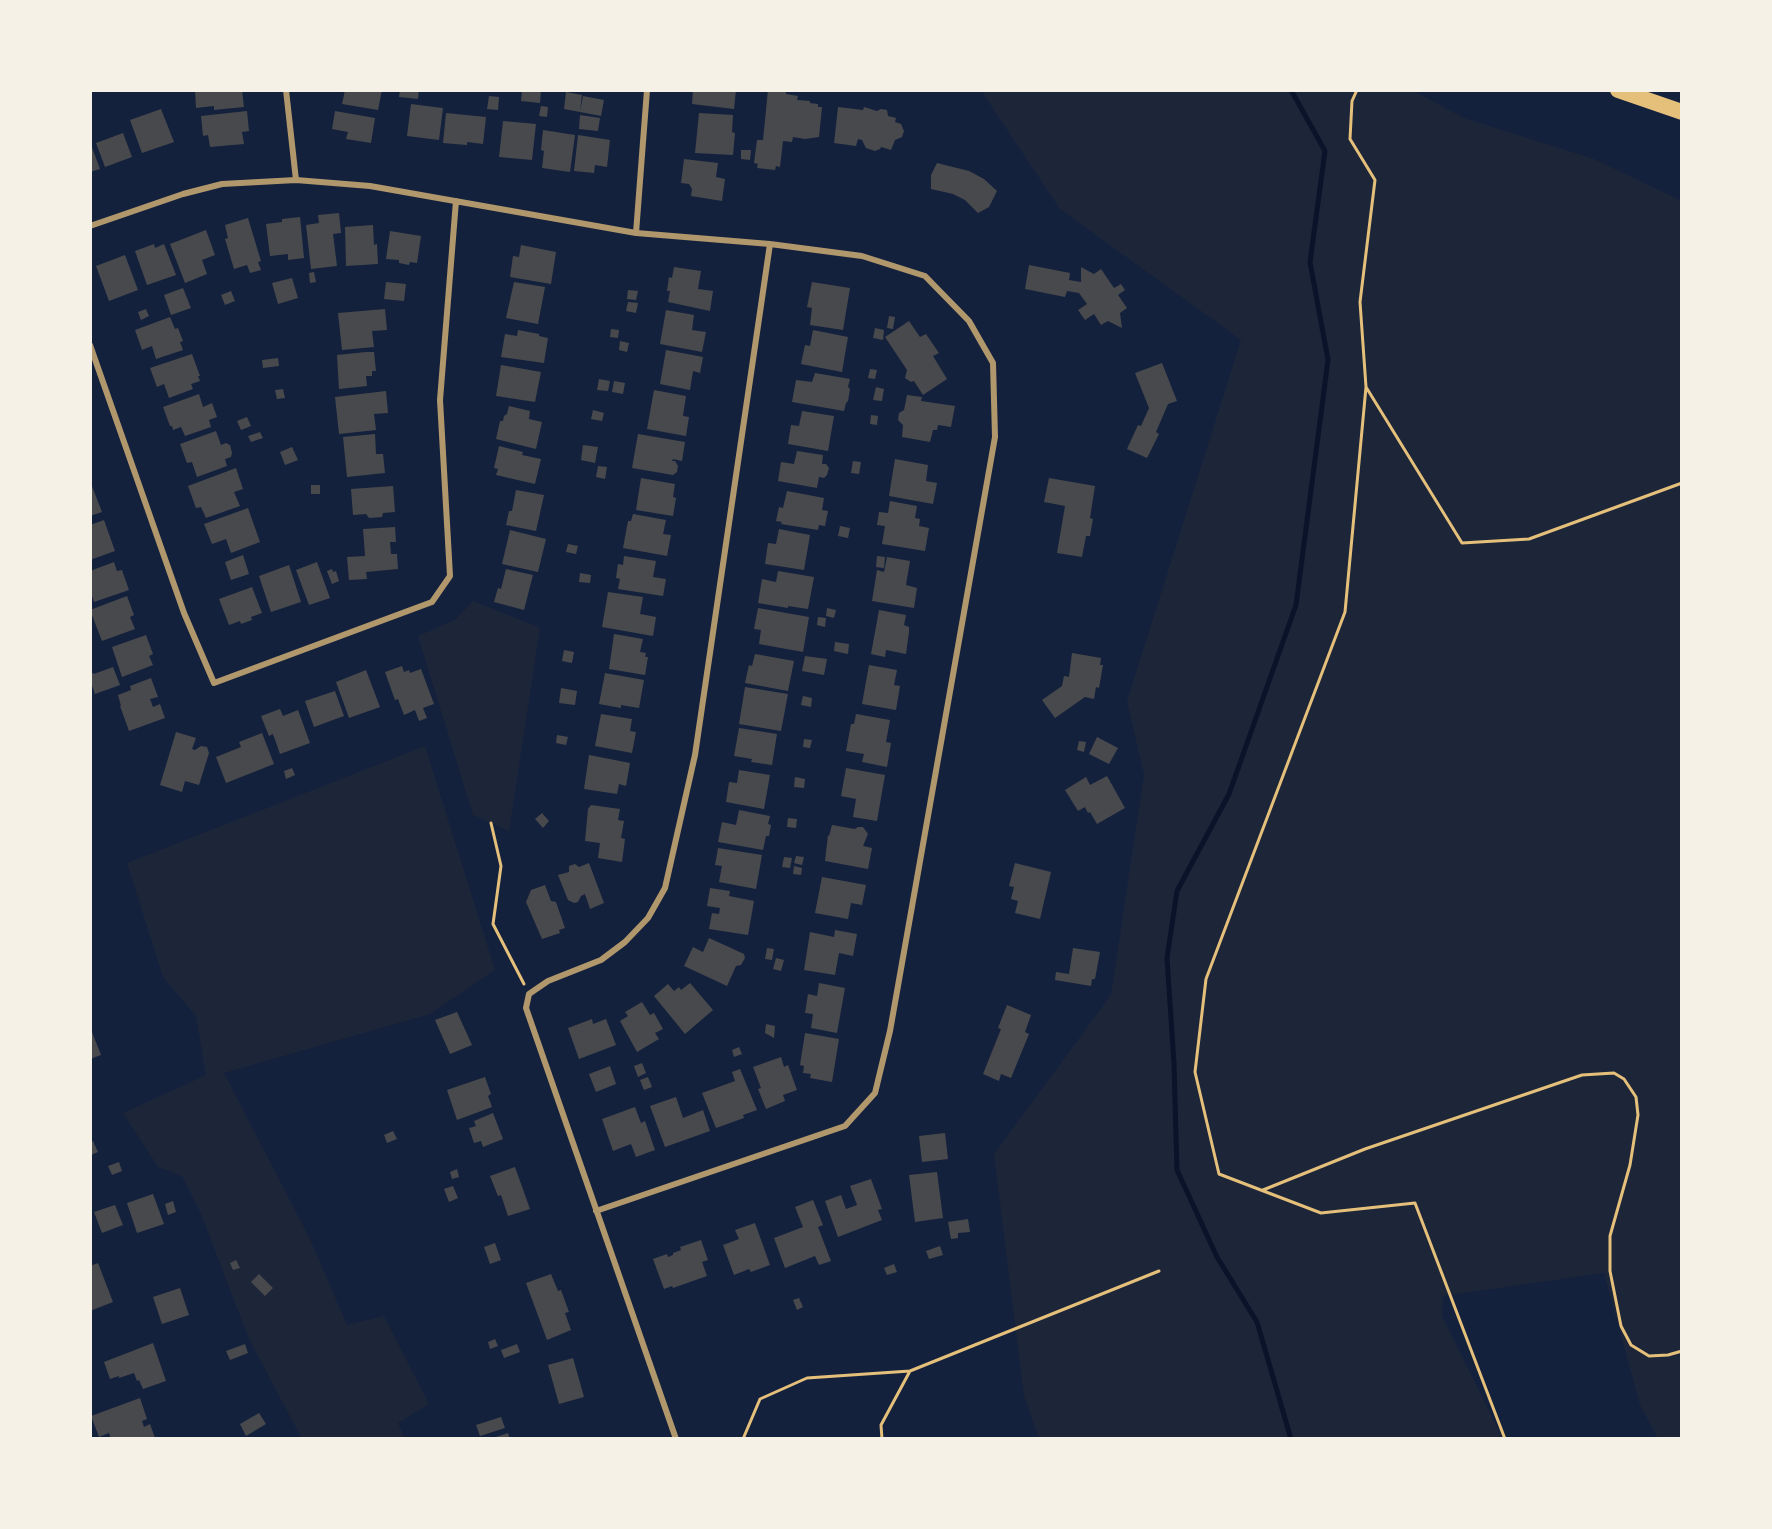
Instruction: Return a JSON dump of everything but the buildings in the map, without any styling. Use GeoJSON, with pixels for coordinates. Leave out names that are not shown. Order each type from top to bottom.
{"type":"FeatureCollection","features":[{"type":"Feature","properties":{"kind":"highway"},"geometry":{"type":"LineString","coordinates":[[1618,90],[1682,112]]}},
{"type":"Feature","properties":{"kind":"street"},"geometry":{"type":"LineString","coordinates":[[286,90],[296,180]]}},
{"type":"Feature","properties":{"kind":"street"},"geometry":{"type":"LineString","coordinates":[[636,233],[647,90]]}},
{"type":"Feature","properties":{"kind":"street"},"geometry":{"type":"LineString","coordinates":[[90,226],[183,194],[222,184],[296,180],[370,186],[636,233],[770,244],[862,256],[925,276],[969,321],[993,363],[995,436],[894,1007],[875,1093],[845,1126],[596,1211]]}},
{"type":"Feature","properties":{"kind":"street"},"geometry":{"type":"LineString","coordinates":[[90,345],[184,613],[214,683],[432,602],[450,576],[440,400],[456,201]]}},
{"type":"Feature","properties":{"kind":"street"},"geometry":{"type":"LineString","coordinates":[[676,1439],[526,1008],[529,994],[548,981],[601,960],[625,942],[648,918],[665,888],[695,755],[770,244]]}},
{"type":"Feature","properties":{"kind":"path"},"geometry":{"type":"LineString","coordinates":[[1357,90],[1352,101],[1350,139],[1375,180],[1360,302],[1366,387],[1345,612],[1206,979],[1195,1072],[1219,1174],[1321,1213],[1415,1203],[1505,1439]]}},
{"type":"Feature","properties":{"kind":"path"},"geometry":{"type":"LineString","coordinates":[[1366,387],[1462,543],[1529,539],[1682,483]]}},
{"type":"Feature","properties":{"kind":"path"},"geometry":{"type":"LineString","coordinates":[[491,823],[501,866],[493,924],[529,994]]}},
{"type":"Feature","properties":{"kind":"path"},"geometry":{"type":"LineString","coordinates":[[1261,1190],[1365,1149],[1582,1075],[1614,1073],[1624,1079],[1636,1097],[1638,1115],[1630,1165],[1610,1236],[1610,1271],[1621,1326],[1631,1345],[1649,1356],[1668,1355],[1682,1351]]}},
{"type":"Feature","properties":{"kind":"path"},"geometry":{"type":"LineString","coordinates":[[742,1439],[760,1399],[807,1378],[910,1371],[1159,1271]]}},
{"type":"Feature","properties":{"kind":"path"},"geometry":{"type":"LineString","coordinates":[[882,1439],[881,1425],[910,1371]]}},
{"type":"Feature","properties":{"kind":"shaded area"},"geometry":{"type":"Polygon","coordinates":[[[984,90],[1412,90],[1464,118],[1594,159],[1682,201],[1682,1439],[1658,1439],[1640,1405],[1604,1273],[1443,1296],[1442,1316],[1503,1439],[1039,1439],[1024,1396],[994,1154],[1111,995],[1144,775],[1127,701],[1241,340],[1060,209],[984,95],[984,90]]]}},
{"type":"Feature","properties":{"kind":"shaded area"},"geometry":{"type":"Polygon","coordinates":[[[473,601],[540,628],[509,831],[473,815],[418,636],[455,620],[473,601]]]}},
{"type":"Feature","properties":{"kind":"shaded area"},"geometry":{"type":"Polygon","coordinates":[[[425,746],[495,970],[430,1014],[224,1073],[310,1239],[347,1325],[384,1316],[429,1404],[398,1423],[405,1439],[302,1439],[249,1339],[201,1214],[182,1176],[158,1167],[123,1113],[206,1075],[196,1016],[163,977],[127,863],[425,746]]]}},
{"type":"Feature","properties":{"kind":"waterway"},"geometry":{"type":"LineString","coordinates":[[1291,90],[1325,151],[1310,262],[1328,360],[1296,605],[1229,794],[1177,891],[1167,958],[1174,1064],[1177,1170],[1217,1257],[1257,1322],[1291,1439]]}}]}
